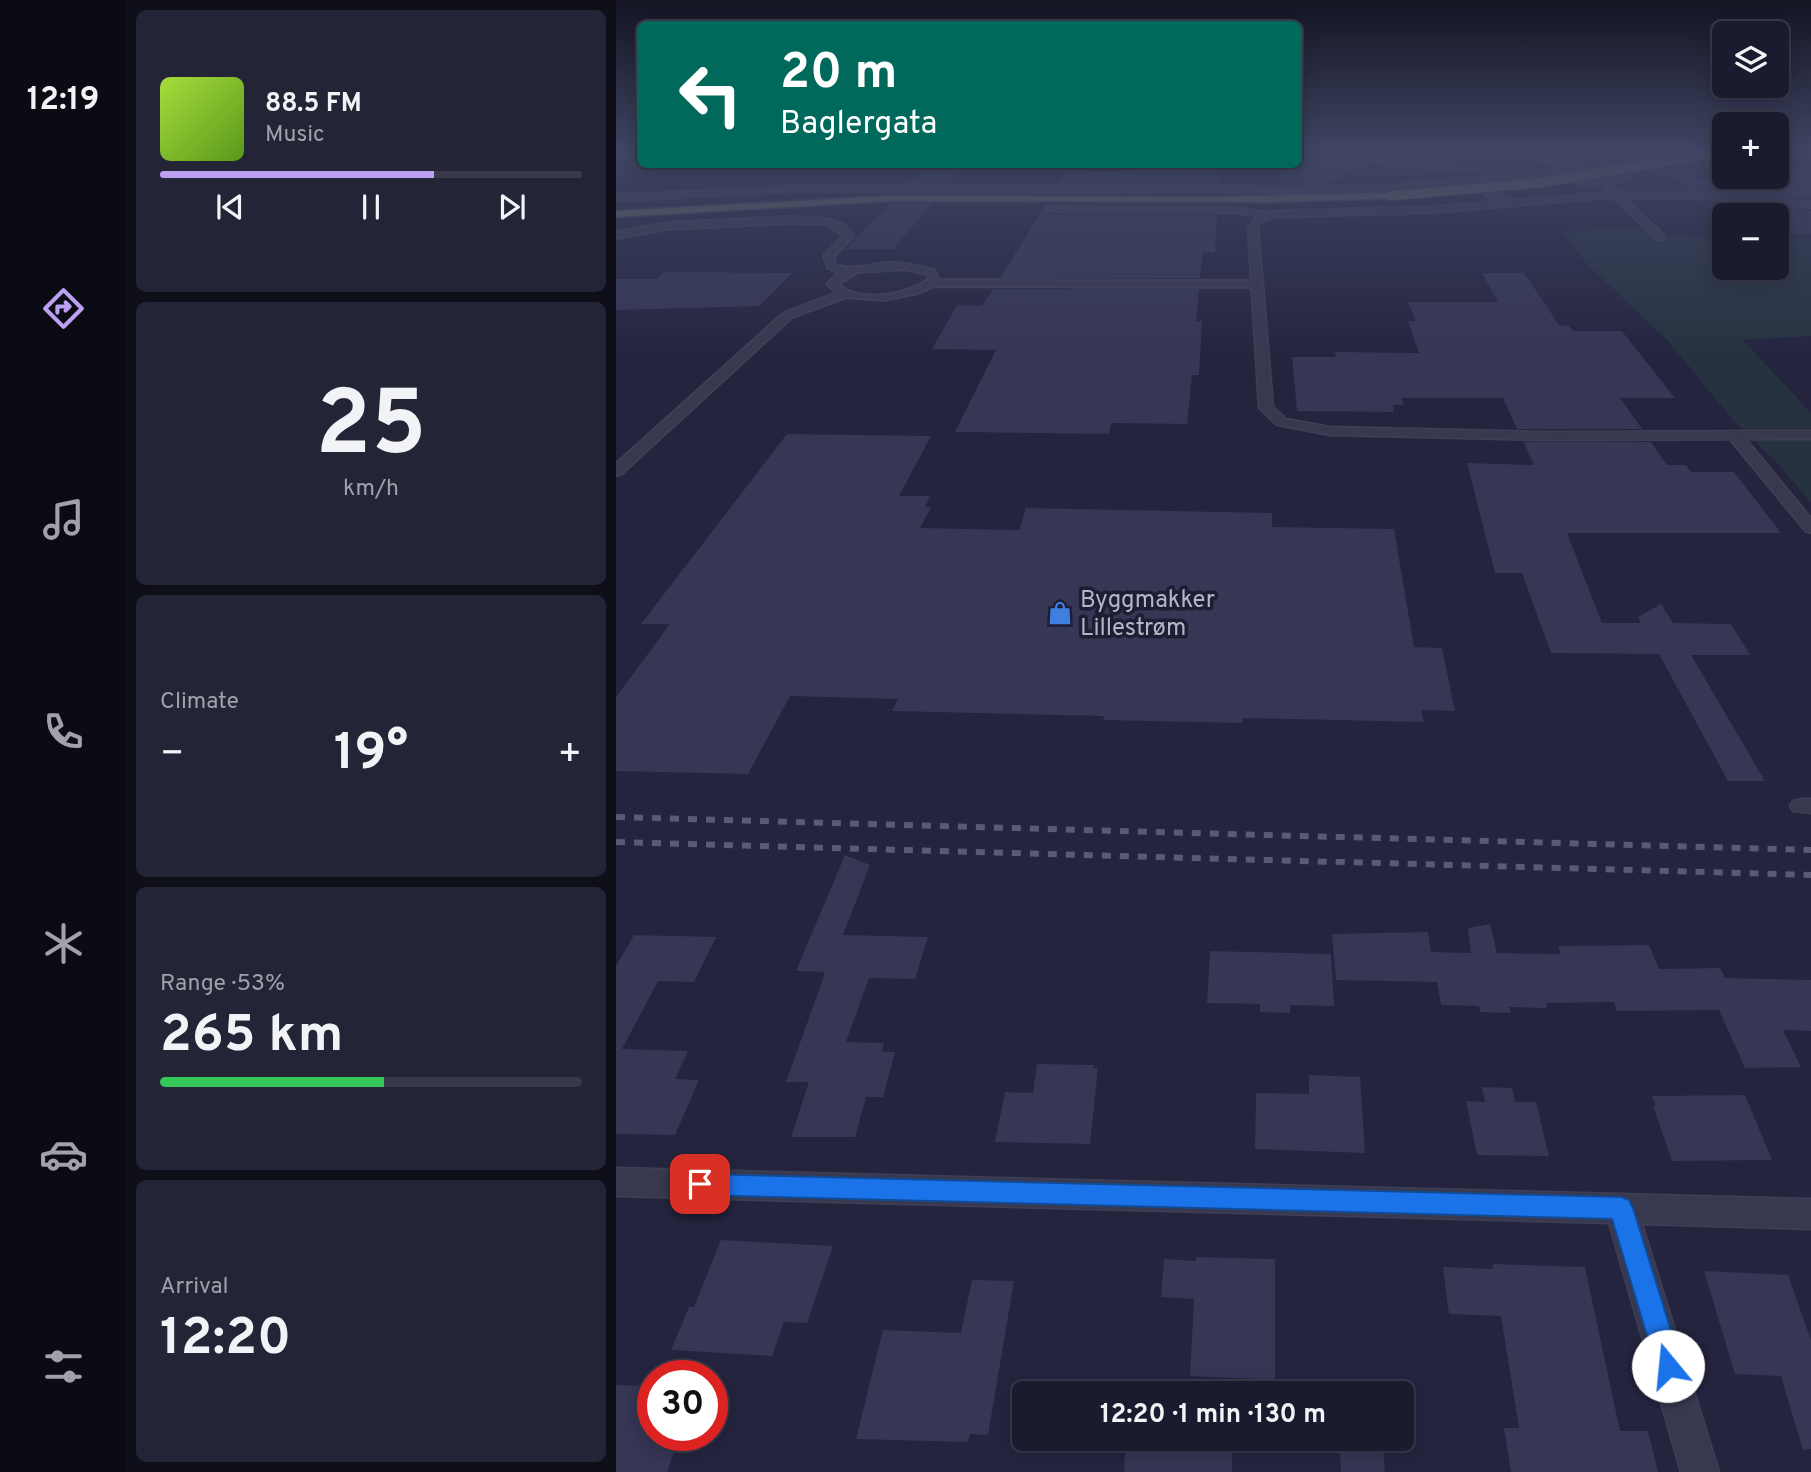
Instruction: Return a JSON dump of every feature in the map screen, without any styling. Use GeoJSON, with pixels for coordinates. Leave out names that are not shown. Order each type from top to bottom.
{"type":"FeatureCollection","features":[{"type":"Feature","properties":{"kind":"street"},"geometry":{"type":"LineString","coordinates":[[1258,221],[1253,228],[1266,408],[1282,422],[1301,428],[1330,431],[1736,438],[1811,435]]}},
{"type":"Feature","properties":{"kind":"street"},"geometry":{"type":"LineString","coordinates":[[616,1182],[1811,1214]]}},
{"type":"Feature","properties":{"kind":"street"},"geometry":{"type":"LineString","coordinates":[[1621,1208],[1700,1472]]}},
{"type":"Feature","properties":{"kind":"lane"},"geometry":{"type":"LineString","coordinates":[[616,235],[667,226],[778,221]]}},
{"type":"Feature","properties":{"kind":"lane"},"geometry":{"type":"LineString","coordinates":[[805,221],[829,222],[847,231],[849,236],[829,256],[831,266],[846,273]]}},
{"type":"Feature","properties":{"kind":"lane"},"geometry":{"type":"LineString","coordinates":[[1643,221],[1660,237]]}},
{"type":"Feature","properties":{"kind":"lane"},"geometry":{"type":"LineString","coordinates":[[845,294],[832,284],[846,273],[874,267],[905,266],[931,272],[935,275],[933,283]]}},
{"type":"Feature","properties":{"kind":"lane"},"geometry":{"type":"LineString","coordinates":[[616,471],[788,315],[845,294],[894,295],[918,290],[933,283],[1258,284]]}},
{"type":"Feature","properties":{"kind":"lane"},"geometry":{"type":"LineString","coordinates":[[1736,438],[1811,528]]}},
{"type":"Feature","properties":{"kind":"shaded area"},"geometry":{"type":"Polygon","coordinates":[[[1658,226],[1667,236],[1712,238],[1712,280],[1789,280],[1789,238],[1811,238],[1811,336],[1743,340],[1811,413],[1811,502],[1777,463],[1732,419],[1669,342],[1586,263],[1563,231],[1658,226]]]}},
{"type":"Feature","properties":{"kind":"building"},"geometry":{"type":"Polygon","coordinates":[[[874,221],[918,221],[893,249],[846,249],[874,221]]]}},
{"type":"Feature","properties":{"kind":"building"},"geometry":{"type":"Polygon","coordinates":[[[1036,221],[1217,221],[1215,252],[1203,252],[1200,278],[1000,278],[1036,221]]]}},
{"type":"Feature","properties":{"kind":"building"},"geometry":{"type":"Polygon","coordinates":[[[1789,221],[1811,221],[1811,234],[1789,234],[1789,221]]]}},
{"type":"Feature","properties":{"kind":"building"},"geometry":{"type":"Polygon","coordinates":[[[665,272],[792,273],[759,306],[616,310],[616,279],[656,279],[665,272]]]}},
{"type":"Feature","properties":{"kind":"building"},"geometry":{"type":"Polygon","coordinates":[[[1482,273],[1524,273],[1559,325],[1569,326],[1573,331],[1622,331],[1675,398],[1620,398],[1642,429],[1517,429],[1503,398],[1402,398],[1404,405],[1393,405],[1394,412],[1297,411],[1292,357],[1336,357],[1335,352],[1419,353],[1408,321],[1416,321],[1408,302],[1498,302],[1482,273]]]}},
{"type":"Feature","properties":{"kind":"building"},"geometry":{"type":"Polygon","coordinates":[[[993,289],[1199,289],[1196,321],[1202,321],[1199,375],[1192,375],[1187,424],[1111,423],[1109,434],[955,432],[996,350],[932,349],[957,305],[982,306],[993,289]]]}},
{"type":"Feature","properties":{"kind":"building"},"geometry":{"type":"Polygon","coordinates":[[[787,434],[931,436],[899,496],[930,496],[925,507],[931,507],[920,528],[1019,530],[1026,508],[1272,513],[1272,527],[1394,529],[1414,647],[1442,648],[1455,711],[1421,710],[1424,722],[1243,718],[1242,723],[1103,720],[1104,716],[892,711],[898,699],[790,696],[748,774],[616,771],[616,697],[670,624],[641,624],[787,434]]]}},
{"type":"Feature","properties":{"kind":"building"},"geometry":{"type":"Polygon","coordinates":[[[1523,442],[1651,442],[1667,465],[1686,465],[1691,472],[1734,472],[1781,533],[1567,533],[1602,623],[1641,623],[1638,617],[1661,604],[1673,623],[1731,624],[1750,655],[1691,655],[1765,781],[1728,781],[1659,654],[1551,653],[1522,573],[1495,573],[1467,463],[1534,465],[1523,442]]]}},
{"type":"Feature","properties":{"kind":"building"},"geometry":{"type":"Polygon","coordinates":[[[845,855],[870,865],[843,935],[928,937],[915,979],[869,978],[846,1042],[884,1043],[882,1052],[895,1052],[883,1097],[866,1097],[855,1137],[791,1137],[809,1082],[786,1082],[824,976],[824,972],[796,971],[845,855]]]}},
{"type":"Feature","properties":{"kind":"building"},"geometry":{"type":"Polygon","coordinates":[[[1490,924],[1497,953],[1561,954],[1558,946],[1649,945],[1659,969],[1720,968],[1725,978],[1811,980],[1811,1031],[1783,1030],[1801,1067],[1745,1068],[1719,1010],[1617,1011],[1614,1002],[1546,1003],[1547,1008],[1509,1007],[1511,1013],[1480,1012],[1479,1006],[1441,1005],[1437,982],[1336,980],[1332,934],[1428,932],[1431,952],[1471,953],[1468,928],[1490,924]]]}},
{"type":"Feature","properties":{"kind":"building"},"geometry":{"type":"Polygon","coordinates":[[[634,935],[716,937],[694,982],[658,981],[622,1049],[688,1051],[675,1079],[699,1080],[675,1135],[616,1134],[616,966],[634,935]]]}},
{"type":"Feature","properties":{"kind":"building"},"geometry":{"type":"Polygon","coordinates":[[[1210,951],[1331,954],[1334,1006],[1290,1005],[1290,1013],[1260,1012],[1260,1004],[1207,1003],[1210,951]]]}},
{"type":"Feature","properties":{"kind":"building"},"geometry":{"type":"Polygon","coordinates":[[[1037,1064],[1094,1065],[1094,1068],[1098,1068],[1090,1144],[995,1142],[1005,1092],[1033,1093],[1037,1064]]]}},
{"type":"Feature","properties":{"kind":"building"},"geometry":{"type":"Polygon","coordinates":[[[1309,1075],[1360,1077],[1365,1153],[1255,1149],[1256,1093],[1309,1094],[1309,1075]]]}},
{"type":"Feature","properties":{"kind":"building"},"geometry":{"type":"Polygon","coordinates":[[[1482,1087],[1512,1088],[1515,1102],[1536,1102],[1549,1156],[1477,1155],[1466,1101],[1485,1102],[1482,1087]]]}},
{"type":"Feature","properties":{"kind":"building"},"geometry":{"type":"Polygon","coordinates":[[[1745,1095],[1772,1160],[1672,1161],[1652,1096],[1745,1095]]]}},
{"type":"Feature","properties":{"kind":"building"},"geometry":{"type":"Polygon","coordinates":[[[721,1240],[833,1246],[807,1323],[784,1322],[772,1356],[671,1350],[689,1307],[694,1307],[721,1240]]]}},
{"type":"Feature","properties":{"kind":"building"},"geometry":{"type":"Polygon","coordinates":[[[1196,1257],[1275,1259],[1275,1380],[1190,1376],[1194,1299],[1161,1297],[1164,1259],[1196,1261],[1196,1257]]]}},
{"type":"Feature","properties":{"kind":"building"},"geometry":{"type":"Polygon","coordinates":[[[1493,1264],[1585,1267],[1620,1431],[1648,1431],[1658,1472],[1511,1472],[1504,1428],[1519,1428],[1501,1316],[1449,1314],[1443,1267],[1493,1269],[1493,1264]]]}},
{"type":"Feature","properties":{"kind":"building"},"geometry":{"type":"Polygon","coordinates":[[[1704,1271],[1788,1275],[1811,1340],[1811,1449],[1803,1450],[1781,1376],[1735,1374],[1704,1271]]]}},
{"type":"Feature","properties":{"kind":"building"},"geometry":{"type":"Polygon","coordinates":[[[972,1280],[1014,1281],[988,1435],[970,1434],[968,1442],[856,1439],[883,1330],[961,1333],[972,1280]]]}},
{"type":"Feature","properties":{"kind":"building"},"geometry":{"type":"Polygon","coordinates":[[[616,1385],[637,1386],[637,1451],[674,1451],[667,1472],[616,1472],[616,1385]]]}},
{"type":"Feature","properties":{"kind":"building"},"geometry":{"type":"Polygon","coordinates":[[[1125,1451],[1232,1451],[1232,1472],[1124,1472],[1125,1451]]]}},
{"type":"Feature","properties":{"kind":"building"},"geometry":{"type":"Polygon","coordinates":[[[1340,1451],[1383,1451],[1385,1472],[1341,1472],[1340,1451]]]}},
{"type":"Feature","properties":{"kind":"railway"},"geometry":{"type":"LineString","coordinates":[[616,817],[1811,850]]}},
{"type":"Feature","properties":{"kind":"railway"},"geometry":{"type":"LineString","coordinates":[[616,842],[1811,875]]}},
{"type":"Feature","properties":{"kind":"place","name":"Byggmakker Lillestrøm"},"geometry":{"type":"Point","coordinates":[1060,613]}},
{"type":"Feature","properties":{"kind":"route"},"geometry":{"type":"LineString","coordinates":[[700,1184],[1621,1208],[1668,1366]]}}]}
